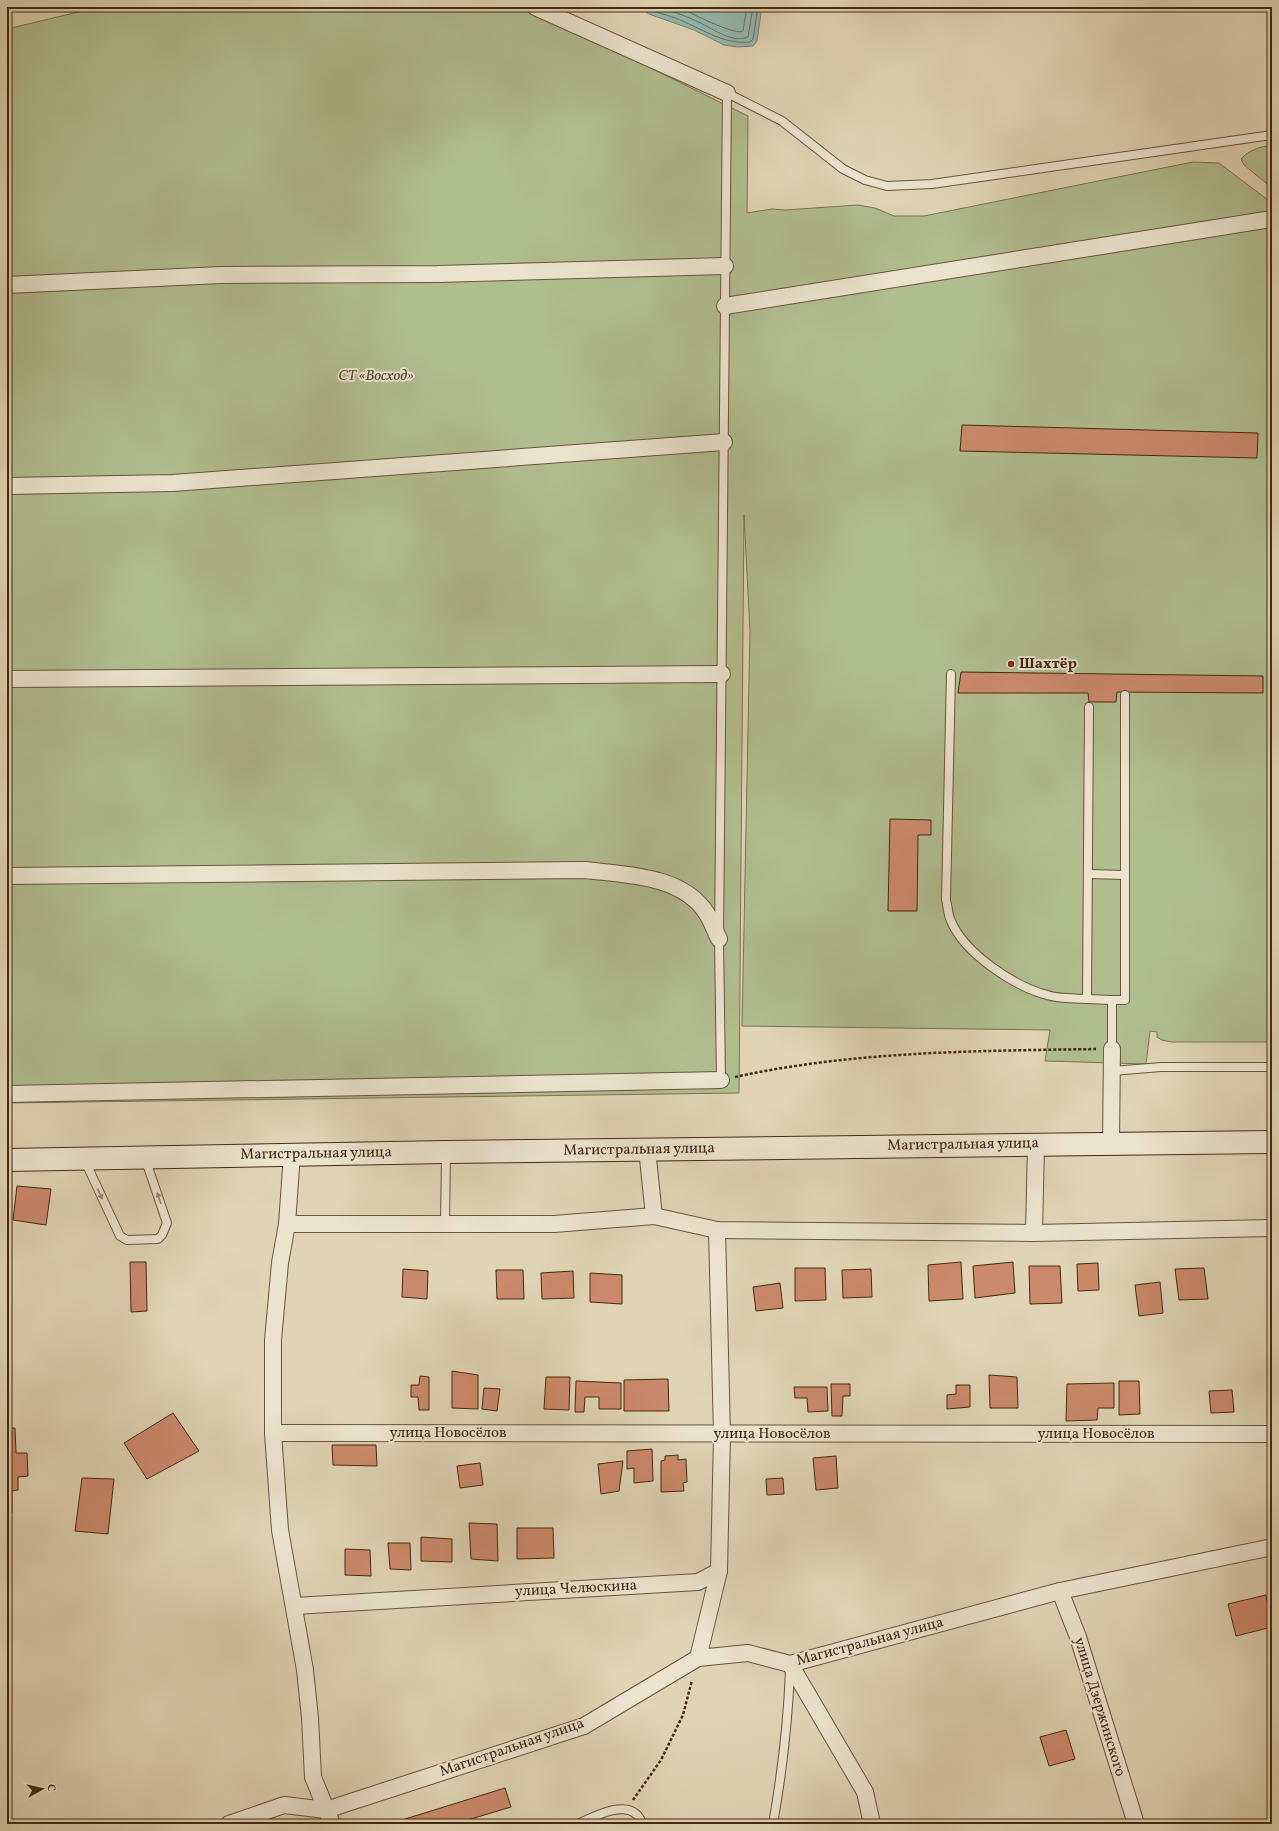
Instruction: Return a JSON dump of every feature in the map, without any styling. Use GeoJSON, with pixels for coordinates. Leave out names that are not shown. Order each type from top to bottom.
{"type":"FeatureCollection","features":[{"type":"Feature","properties":{"kind":"main road","name":"Магистральная улица"},"geometry":{"type":"LineString","coordinates":[[7,1160],[292,1154],[1272,1142]]}},
{"type":"Feature","properties":{"kind":"street"},"geometry":{"type":"LineString","coordinates":[[535,7],[727,93]]}},
{"type":"Feature","properties":{"kind":"street"},"geometry":{"type":"LineString","coordinates":[[725,306],[1272,219]]}},
{"type":"Feature","properties":{"kind":"street"},"geometry":{"type":"LineString","coordinates":[[7,285],[221,274],[438,274],[725,266]]}},
{"type":"Feature","properties":{"kind":"street"},"geometry":{"type":"LineString","coordinates":[[7,486],[173,483],[724,442]]}},
{"type":"Feature","properties":{"kind":"street"},"geometry":{"type":"LineString","coordinates":[[7,679],[722,674]]}},
{"type":"Feature","properties":{"kind":"street"},"geometry":{"type":"LineString","coordinates":[[7,876],[585,870],[637,876],[675,886],[694,899],[707,914],[719,939]]}},
{"type":"Feature","properties":{"kind":"street"},"geometry":{"type":"LineString","coordinates":[[1111,1144],[1112,1049]]}},
{"type":"Feature","properties":{"kind":"street"},"geometry":{"type":"LineString","coordinates":[[7,1094],[721,1080]]}},
{"type":"Feature","properties":{"kind":"street"},"geometry":{"type":"LineString","coordinates":[[1034,1233],[1036,1144]]}},
{"type":"Feature","properties":{"kind":"street"},"geometry":{"type":"LineString","coordinates":[[647,1150],[654,1216]]}},
{"type":"Feature","properties":{"kind":"street"},"geometry":{"type":"LineString","coordinates":[[292,1154],[287,1224],[280,1263],[273,1340],[273,1433],[280,1530],[295,1606],[305,1670],[310,1718],[313,1777],[328,1817]]}},
{"type":"Feature","properties":{"kind":"street"},"geometry":{"type":"LineString","coordinates":[[287,1224],[554,1224],[654,1216],[717,1230],[1034,1233],[1272,1228]]}},
{"type":"Feature","properties":{"kind":"street"},"geometry":{"type":"LineString","coordinates":[[698,1658],[719,1571],[722,1435],[717,1230]]}},
{"type":"Feature","properties":{"kind":"street","name":"улица Новосёлов"},"geometry":{"type":"LineString","coordinates":[[273,1433],[722,1435],[1272,1434]]}},
{"type":"Feature","properties":{"kind":"street","name":"Магистральная улица"},"geometry":{"type":"LineString","coordinates":[[328,1817],[584,1726],[698,1658],[748,1654],[790,1664],[1060,1591],[1272,1546]]}},
{"type":"Feature","properties":{"kind":"street","name":"улица Челюскина"},"geometry":{"type":"LineString","coordinates":[[295,1606],[698,1582],[719,1571]]}},
{"type":"Feature","properties":{"kind":"street","name":"улица Дзержинского"},"geometry":{"type":"LineString","coordinates":[[1060,1591],[1078,1637],[1136,1824]]}},
{"type":"Feature","properties":{"kind":"street"},"geometry":{"type":"LineString","coordinates":[[790,1664],[865,1792],[872,1824]]}},
{"type":"Feature","properties":{"kind":"street"},"geometry":{"type":"LineString","coordinates":[[229,1824],[284,1805],[328,1817]]}},
{"type":"Feature","properties":{"kind":"lane"},"geometry":{"type":"LineString","coordinates":[[721,1080],[719,939],[727,93],[782,121],[843,169],[865,180],[887,186],[932,184],[1272,135]]}},
{"type":"Feature","properties":{"kind":"lane"},"geometry":{"type":"LineString","coordinates":[[951,674],[946,900],[951,922],[964,941],[982,959],[1004,976],[1024,987],[1048,996],[1125,1000],[1125,695]]}},
{"type":"Feature","properties":{"kind":"lane"},"geometry":{"type":"LineString","coordinates":[[1087,999],[1090,707]]}},
{"type":"Feature","properties":{"kind":"lane"},"geometry":{"type":"LineString","coordinates":[[1088,874],[1125,875]]}},
{"type":"Feature","properties":{"kind":"lane"},"geometry":{"type":"LineString","coordinates":[[1112,1000],[1112,1049]]}},
{"type":"Feature","properties":{"kind":"lane"},"geometry":{"type":"LineString","coordinates":[[1112,1071],[1161,1067],[1272,1067]]}},
{"type":"Feature","properties":{"kind":"lane"},"geometry":{"type":"LineString","coordinates":[[445,1224],[446,1152]]}},
{"type":"Feature","properties":{"kind":"lane"},"geometry":{"type":"LineString","coordinates":[[83,1158],[120,1236],[127,1240],[158,1239],[162,1235],[167,1223],[145,1157]]}},
{"type":"Feature","properties":{"kind":"lane"},"geometry":{"type":"LineString","coordinates":[[773,1824],[781,1781],[789,1707],[790,1664]]}},
{"type":"Feature","properties":{"kind":"lane"},"geometry":{"type":"LineString","coordinates":[[577,1824],[618,1809],[627,1810],[636,1814],[643,1824]]}},
{"type":"Feature","properties":{"kind":"path"},"geometry":{"type":"LineString","coordinates":[[721,1080],[766,1070],[884,1056],[982,1051],[1112,1049]]}},
{"type":"Feature","properties":{"kind":"path"},"geometry":{"type":"LineString","coordinates":[[627,1810],[661,1760],[682,1715],[698,1658]]}},
{"type":"Feature","properties":{"kind":"green space","name":"СТ «Восход»"},"geometry":{"type":"Polygon","coordinates":[[[99,7],[509,7],[537,12],[748,116],[747,213],[772,209],[785,210],[858,205],[875,208],[894,216],[924,216],[1193,162],[1219,163],[1272,203],[1272,1042],[1171,1042],[1162,1040],[1157,1037],[1157,1032],[1150,1031],[1146,1064],[1045,1061],[1050,1030],[742,1026],[750,631],[744,515],[739,1093],[7,1103],[7,29],[99,7]]]}},
{"type":"Feature","properties":{"kind":"green space"},"geometry":{"type":"Polygon","coordinates":[[[1272,145],[1272,188],[1244,165],[1241,159],[1255,149],[1272,145]]]}},
{"type":"Feature","properties":{"kind":"water"},"geometry":{"type":"Polygon","coordinates":[[[639,7],[762,7],[757,41],[753,46],[738,47],[724,45],[694,30],[649,14],[639,7]]]}},
{"type":"Feature","properties":{"kind":"building"},"geometry":{"type":"Polygon","coordinates":[[[962,425],[1258,433],[1257,458],[960,451],[962,425]]]}},
{"type":"Feature","properties":{"kind":"building"},"geometry":{"type":"Polygon","coordinates":[[[961,672],[1263,676],[1263,693],[1117,692],[1116,702],[1089,702],[1088,693],[958,693],[961,672]]]}},
{"type":"Feature","properties":{"kind":"building"},"geometry":{"type":"Polygon","coordinates":[[[890,819],[931,820],[931,835],[918,835],[917,911],[888,911],[890,819]]]}},
{"type":"Feature","properties":{"kind":"building"},"geometry":{"type":"Polygon","coordinates":[[[17,1186],[51,1189],[46,1225],[13,1220],[17,1186]]]}},
{"type":"Feature","properties":{"kind":"building"},"geometry":{"type":"Polygon","coordinates":[[[130,1262],[146,1262],[147,1311],[131,1312],[130,1262]]]}},
{"type":"Feature","properties":{"kind":"building"},"geometry":{"type":"Polygon","coordinates":[[[961,1262],[963,1299],[929,1301],[928,1265],[961,1262]]]}},
{"type":"Feature","properties":{"kind":"building"},"geometry":{"type":"Polygon","coordinates":[[[1013,1262],[1015,1293],[975,1298],[973,1266],[1013,1262]]]}},
{"type":"Feature","properties":{"kind":"building"},"geometry":{"type":"Polygon","coordinates":[[[1098,1263],[1099,1290],[1078,1291],[1077,1264],[1098,1263]]]}},
{"type":"Feature","properties":{"kind":"building"},"geometry":{"type":"Polygon","coordinates":[[[1029,1266],[1060,1266],[1062,1303],[1030,1304],[1029,1266]]]}},
{"type":"Feature","properties":{"kind":"building"},"geometry":{"type":"Polygon","coordinates":[[[795,1268],[825,1268],[826,1300],[795,1301],[795,1268]]]}},
{"type":"Feature","properties":{"kind":"building"},"geometry":{"type":"Polygon","coordinates":[[[1204,1268],[1208,1299],[1179,1300],[1175,1269],[1204,1268]]]}},
{"type":"Feature","properties":{"kind":"building"},"geometry":{"type":"Polygon","coordinates":[[[403,1269],[428,1271],[427,1299],[402,1297],[403,1269]]]}},
{"type":"Feature","properties":{"kind":"building"},"geometry":{"type":"Polygon","coordinates":[[[871,1269],[872,1297],[843,1298],[842,1270],[871,1269]]]}},
{"type":"Feature","properties":{"kind":"building"},"geometry":{"type":"Polygon","coordinates":[[[496,1270],[523,1270],[524,1299],[497,1299],[496,1270]]]}},
{"type":"Feature","properties":{"kind":"building"},"geometry":{"type":"Polygon","coordinates":[[[573,1271],[574,1298],[542,1299],[541,1273],[573,1271]]]}},
{"type":"Feature","properties":{"kind":"building"},"geometry":{"type":"Polygon","coordinates":[[[590,1273],[622,1275],[622,1304],[590,1302],[590,1273]]]}},
{"type":"Feature","properties":{"kind":"building"},"geometry":{"type":"Polygon","coordinates":[[[1160,1282],[1163,1313],[1139,1316],[1135,1285],[1160,1282]]]}},
{"type":"Feature","properties":{"kind":"building"},"geometry":{"type":"Polygon","coordinates":[[[780,1283],[783,1308],[756,1311],[753,1287],[780,1283]]]}},
{"type":"Feature","properties":{"kind":"building"},"geometry":{"type":"Polygon","coordinates":[[[452,1371],[478,1375],[478,1409],[452,1408],[452,1371]]]}},
{"type":"Feature","properties":{"kind":"building"},"geometry":{"type":"Polygon","coordinates":[[[989,1375],[1017,1377],[1018,1408],[990,1408],[989,1375]]]}},
{"type":"Feature","properties":{"kind":"building"},"geometry":{"type":"Polygon","coordinates":[[[420,1376],[429,1377],[429,1410],[419,1410],[418,1397],[411,1397],[411,1385],[419,1385],[420,1376]]]}},
{"type":"Feature","properties":{"kind":"building"},"geometry":{"type":"Polygon","coordinates":[[[546,1377],[570,1377],[569,1410],[544,1409],[546,1377]]]}},
{"type":"Feature","properties":{"kind":"building"},"geometry":{"type":"Polygon","coordinates":[[[668,1379],[669,1411],[624,1411],[624,1380],[668,1379]]]}},
{"type":"Feature","properties":{"kind":"building"},"geometry":{"type":"Polygon","coordinates":[[[576,1381],[621,1383],[621,1409],[599,1409],[599,1397],[585,1397],[584,1412],[575,1412],[576,1381]]]}},
{"type":"Feature","properties":{"kind":"building"},"geometry":{"type":"Polygon","coordinates":[[[1119,1381],[1139,1381],[1140,1414],[1119,1415],[1119,1381]]]}},
{"type":"Feature","properties":{"kind":"building"},"geometry":{"type":"Polygon","coordinates":[[[1114,1383],[1114,1408],[1098,1408],[1097,1420],[1066,1421],[1067,1384],[1114,1383]]]}},
{"type":"Feature","properties":{"kind":"building"},"geometry":{"type":"Polygon","coordinates":[[[831,1384],[850,1384],[850,1396],[843,1396],[842,1416],[832,1416],[831,1384]]]}},
{"type":"Feature","properties":{"kind":"building"},"geometry":{"type":"Polygon","coordinates":[[[956,1385],[970,1385],[970,1407],[947,1409],[947,1395],[956,1394],[956,1385]]]}},
{"type":"Feature","properties":{"kind":"building"},"geometry":{"type":"Polygon","coordinates":[[[794,1387],[827,1387],[828,1411],[808,1412],[807,1398],[795,1398],[794,1387]]]}},
{"type":"Feature","properties":{"kind":"building"},"geometry":{"type":"Polygon","coordinates":[[[484,1388],[500,1389],[497,1411],[482,1409],[484,1388]]]}},
{"type":"Feature","properties":{"kind":"building"},"geometry":{"type":"Polygon","coordinates":[[[1232,1390],[1234,1412],[1211,1413],[1209,1391],[1232,1390]]]}},
{"type":"Feature","properties":{"kind":"building"},"geometry":{"type":"Polygon","coordinates":[[[173,1413],[199,1451],[147,1479],[124,1443],[173,1413]]]}},
{"type":"Feature","properties":{"kind":"building"},"geometry":{"type":"Polygon","coordinates":[[[7,1428],[15,1428],[16,1453],[27,1453],[28,1476],[18,1477],[18,1490],[12,1491],[12,1513],[7,1513],[7,1428]]]}},
{"type":"Feature","properties":{"kind":"building"},"geometry":{"type":"Polygon","coordinates":[[[332,1445],[376,1445],[377,1466],[333,1465],[332,1445]]]}},
{"type":"Feature","properties":{"kind":"building"},"geometry":{"type":"Polygon","coordinates":[[[652,1449],[653,1481],[634,1483],[634,1468],[627,1469],[627,1451],[652,1449]]]}},
{"type":"Feature","properties":{"kind":"building"},"geometry":{"type":"Polygon","coordinates":[[[678,1455],[678,1460],[686,1459],[687,1482],[683,1483],[684,1491],[661,1492],[661,1461],[665,1460],[665,1456],[678,1455]]]}},
{"type":"Feature","properties":{"kind":"building"},"geometry":{"type":"Polygon","coordinates":[[[836,1456],[838,1488],[816,1490],[813,1458],[836,1456]]]}},
{"type":"Feature","properties":{"kind":"building"},"geometry":{"type":"Polygon","coordinates":[[[623,1461],[619,1491],[601,1494],[598,1464],[623,1461]]]}},
{"type":"Feature","properties":{"kind":"building"},"geometry":{"type":"Polygon","coordinates":[[[480,1463],[483,1485],[460,1488],[457,1466],[480,1463]]]}},
{"type":"Feature","properties":{"kind":"building"},"geometry":{"type":"Polygon","coordinates":[[[82,1478],[114,1479],[108,1534],[75,1531],[82,1478]]]}},
{"type":"Feature","properties":{"kind":"building"},"geometry":{"type":"Polygon","coordinates":[[[783,1478],[784,1494],[767,1495],[766,1479],[783,1478]]]}},
{"type":"Feature","properties":{"kind":"building"},"geometry":{"type":"Polygon","coordinates":[[[469,1523],[497,1524],[498,1561],[471,1559],[469,1523]]]}},
{"type":"Feature","properties":{"kind":"building"},"geometry":{"type":"Polygon","coordinates":[[[517,1528],[553,1528],[554,1558],[517,1559],[517,1528]]]}},
{"type":"Feature","properties":{"kind":"building"},"geometry":{"type":"Polygon","coordinates":[[[421,1537],[452,1539],[452,1562],[421,1561],[421,1537]]]}},
{"type":"Feature","properties":{"kind":"building"},"geometry":{"type":"Polygon","coordinates":[[[388,1543],[410,1543],[411,1570],[390,1569],[388,1543]]]}},
{"type":"Feature","properties":{"kind":"building"},"geometry":{"type":"Polygon","coordinates":[[[345,1549],[370,1550],[371,1576],[345,1575],[345,1549]]]}},
{"type":"Feature","properties":{"kind":"building"},"geometry":{"type":"Polygon","coordinates":[[[1266,1595],[1272,1627],[1236,1636],[1228,1604],[1266,1595]]]}},
{"type":"Feature","properties":{"kind":"building"},"geometry":{"type":"Polygon","coordinates":[[[1066,1730],[1075,1759],[1049,1766],[1040,1737],[1066,1730]]]}},
{"type":"Feature","properties":{"kind":"building"},"geometry":{"type":"Polygon","coordinates":[[[505,1788],[511,1807],[454,1824],[389,1824],[505,1788]]]}},
{"type":"Feature","properties":{"kind":"building"},"geometry":{"type":"Polygon","coordinates":[[[286,1820],[288,1824],[268,1824],[286,1820]]]}},
{"type":"Feature","properties":{"kind":"place","name":"Шахтёр"},"geometry":{"type":"Point","coordinates":[1011,664]}}]}
